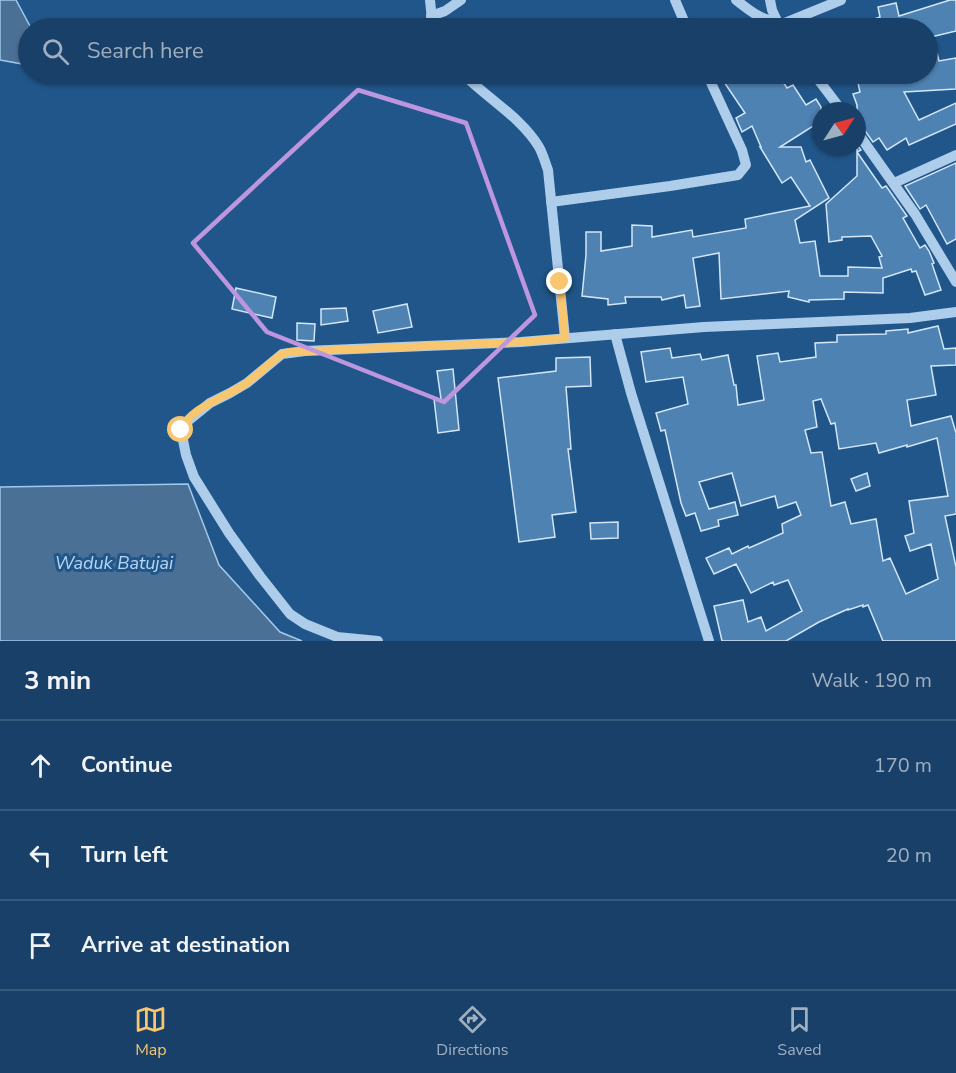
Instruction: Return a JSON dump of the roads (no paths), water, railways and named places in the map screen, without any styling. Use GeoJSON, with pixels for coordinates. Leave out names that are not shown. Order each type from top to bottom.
{"type":"FeatureCollection","features":[{"type":"Feature","properties":{"kind":"street"},"geometry":{"type":"LineString","coordinates":[[429,0],[431,16],[461,0]]}},
{"type":"Feature","properties":{"kind":"street"},"geometry":{"type":"LineString","coordinates":[[675,0],[683,18]]}},
{"type":"Feature","properties":{"kind":"street"},"geometry":{"type":"LineString","coordinates":[[736,0],[762,18]]}},
{"type":"Feature","properties":{"kind":"street"},"geometry":{"type":"LineString","coordinates":[[770,0],[776,18]]}},
{"type":"Feature","properties":{"kind":"street"},"geometry":{"type":"LineString","coordinates":[[796,18],[841,0]]}},
{"type":"Feature","properties":{"kind":"street"},"geometry":{"type":"LineString","coordinates":[[474,84],[524,128],[538,146],[548,170],[565,338]]}},
{"type":"Feature","properties":{"kind":"street"},"geometry":{"type":"LineString","coordinates":[[551,201],[738,175],[746,165],[742,150],[712,84]]}},
{"type":"Feature","properties":{"kind":"street"},"geometry":{"type":"LineString","coordinates":[[822,84],[835,102]]}},
{"type":"Feature","properties":{"kind":"street"},"geometry":{"type":"LineString","coordinates":[[866,144],[915,214],[956,282]]}},
{"type":"Feature","properties":{"kind":"street"},"geometry":{"type":"LineString","coordinates":[[894,183],[956,155]]}},
{"type":"Feature","properties":{"kind":"street"},"geometry":{"type":"LineString","coordinates":[[378,641],[337,637],[305,624],[290,614],[236,542],[194,477],[186,455],[182,427],[203,408],[241,387],[282,354],[521,342],[704,327],[910,318],[956,312]]}},
{"type":"Feature","properties":{"kind":"street"},"geometry":{"type":"LineString","coordinates":[[615,334],[631,393],[709,641]]}},
{"type":"Feature","properties":{"kind":"water"},"geometry":{"type":"Polygon","coordinates":[[[0,0],[16,0],[26,18],[18,18],[18,63],[0,60],[0,0]]]}},
{"type":"Feature","properties":{"kind":"water","name":"Waduk Batujai"},"geometry":{"type":"Polygon","coordinates":[[[188,484],[219,565],[280,632],[302,641],[0,641],[0,487],[188,484]]]}}]}
